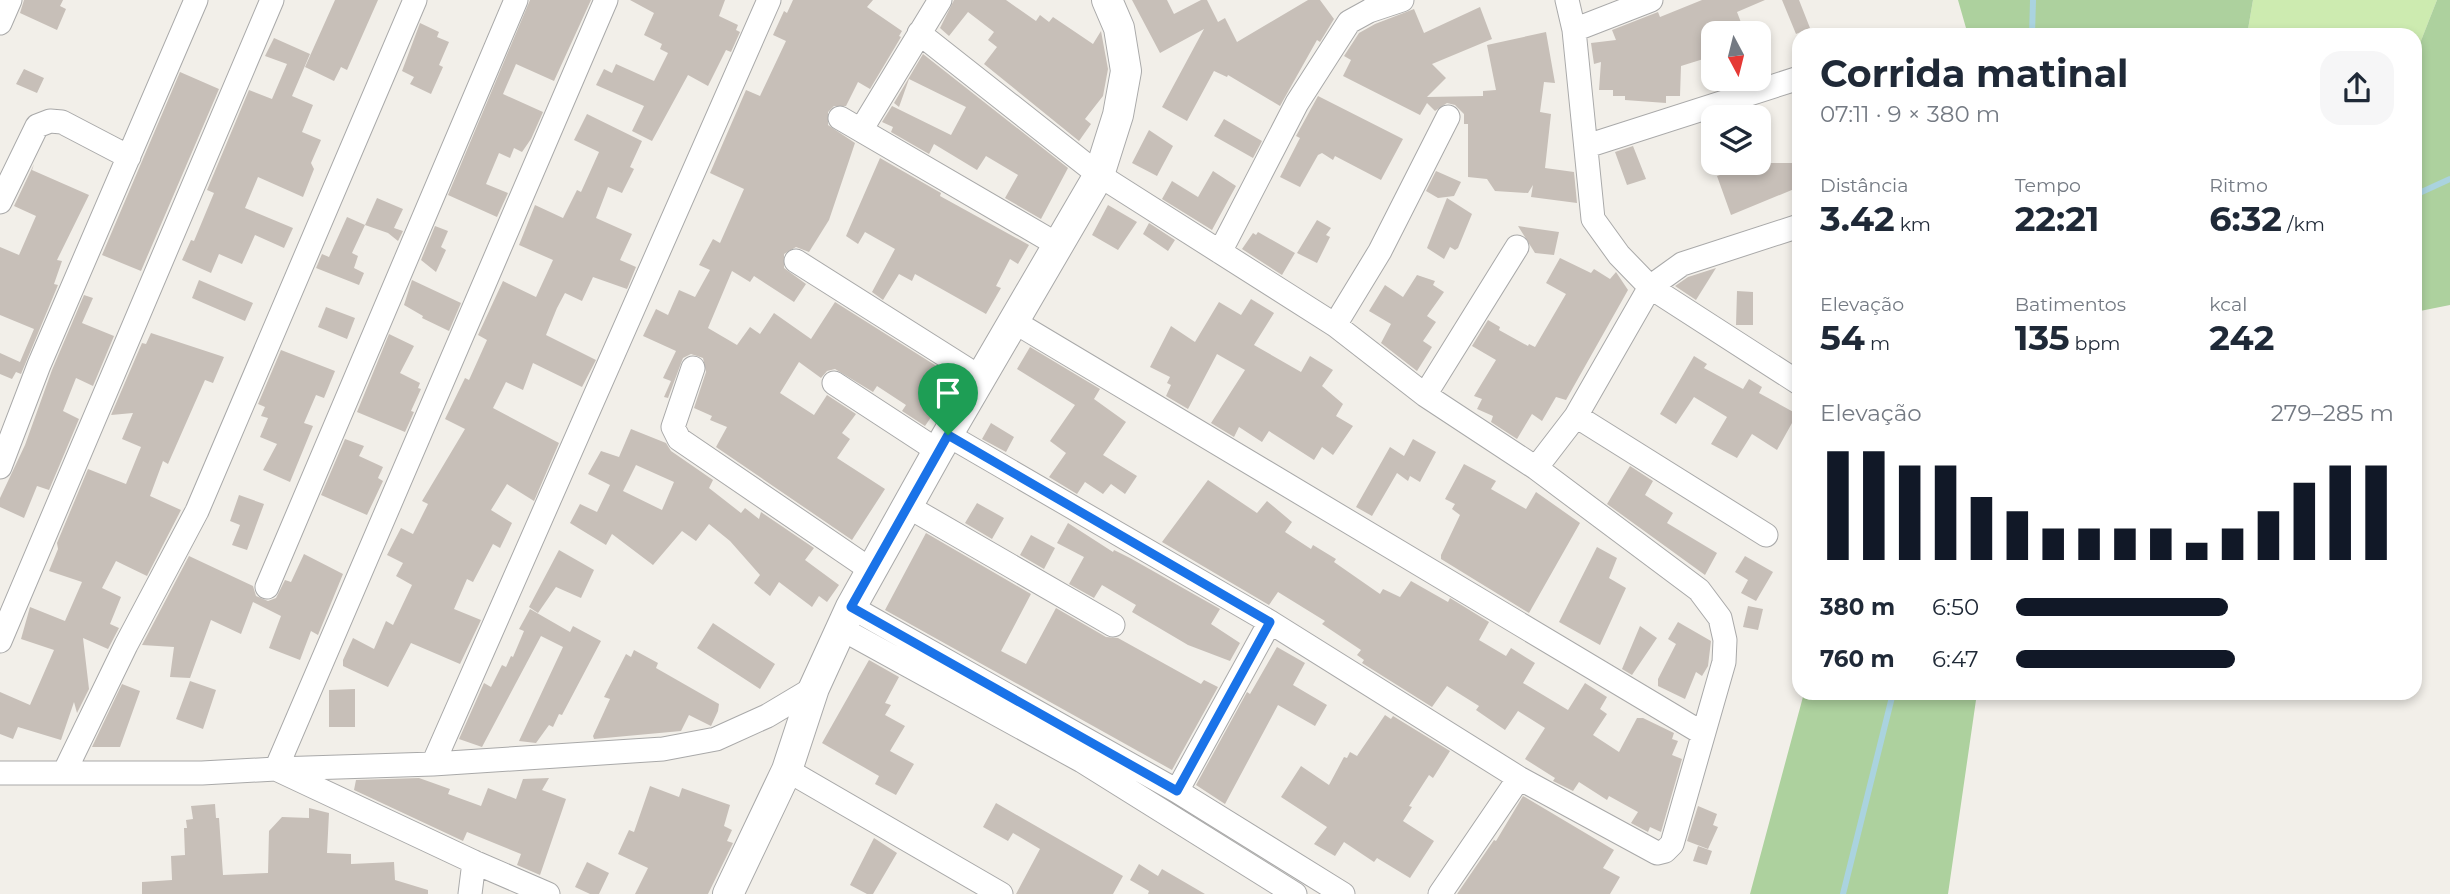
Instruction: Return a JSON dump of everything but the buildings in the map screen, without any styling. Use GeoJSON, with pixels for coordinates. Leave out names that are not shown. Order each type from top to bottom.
{"type":"FeatureCollection","features":[{"type":"Feature","properties":{"kind":"street"},"geometry":{"type":"LineString","coordinates":[[0,23],[10,0]]}},
{"type":"Feature","properties":{"kind":"street"},"geometry":{"type":"LineString","coordinates":[[0,467],[39,365],[196,0]]}},
{"type":"Feature","properties":{"kind":"street"},"geometry":{"type":"LineString","coordinates":[[0,642],[272,0]]}},
{"type":"Feature","properties":{"kind":"street"},"geometry":{"type":"LineString","coordinates":[[64,773],[126,645],[197,511],[415,0]]}},
{"type":"Feature","properties":{"kind":"street"},"geometry":{"type":"LineString","coordinates":[[267,587],[516,0]]}},
{"type":"Feature","properties":{"kind":"street"},"geometry":{"type":"LineString","coordinates":[[276,769],[606,0]]}},
{"type":"Feature","properties":{"kind":"street"},"geometry":{"type":"LineString","coordinates":[[433,764],[769,0]]}},
{"type":"Feature","properties":{"kind":"street"},"geometry":{"type":"LineString","coordinates":[[861,130],[940,0]]}},
{"type":"Feature","properties":{"kind":"street"},"geometry":{"type":"LineString","coordinates":[[728,894],[787,770],[814,688],[871,570],[1104,163],[1124,90],[1126,71],[1119,28],[1107,0]]}},
{"type":"Feature","properties":{"kind":"street"},"geometry":{"type":"LineString","coordinates":[[1220,252],[1297,103],[1349,22],[1369,11],[1402,0]]}},
{"type":"Feature","properties":{"kind":"street"},"geometry":{"type":"LineString","coordinates":[[1567,0],[1574,30],[1593,219],[1619,255],[1650,287],[1792,378]]}},
{"type":"Feature","properties":{"kind":"street"},"geometry":{"type":"LineString","coordinates":[[1574,30],[1651,0]]}},
{"type":"Feature","properties":{"kind":"street"},"geometry":{"type":"LineString","coordinates":[[834,383],[1270,622],[1519,778],[1657,853],[1665,851],[1672,844],[1724,662],[1725,640],[1720,618],[1699,590],[1536,468],[1425,396],[1335,325],[1220,252],[1104,163],[919,33]]}},
{"type":"Feature","properties":{"kind":"street"},"geometry":{"type":"LineString","coordinates":[[1587,146],[1792,80]]}},
{"type":"Feature","properties":{"kind":"street"},"geometry":{"type":"LineString","coordinates":[[1335,325],[1380,250],[1448,117]]}},
{"type":"Feature","properties":{"kind":"street"},"geometry":{"type":"LineString","coordinates":[[841,118],[1058,245]]}},
{"type":"Feature","properties":{"kind":"street"},"geometry":{"type":"LineString","coordinates":[[0,202],[37,127],[50,121],[62,122],[129,157]]}},
{"type":"Feature","properties":{"kind":"street"},"geometry":{"type":"LineString","coordinates":[[1536,468],[1576,416],[1650,287],[1682,264],[1792,228]]}},
{"type":"Feature","properties":{"kind":"street"},"geometry":{"type":"LineString","coordinates":[[1425,396],[1517,247]]}},
{"type":"Feature","properties":{"kind":"street"},"geometry":{"type":"LineString","coordinates":[[796,261],[981,378]]}},
{"type":"Feature","properties":{"kind":"street"},"geometry":{"type":"LineString","coordinates":[[1013,321],[1702,733]]}},
{"type":"Feature","properties":{"kind":"street"},"geometry":{"type":"LineString","coordinates":[[693,368],[673,427],[679,439],[871,570]]}},
{"type":"Feature","properties":{"kind":"street"},"geometry":{"type":"LineString","coordinates":[[1576,416],[1766,535]]}},
{"type":"Feature","properties":{"kind":"street"},"geometry":{"type":"LineString","coordinates":[[907,506],[1113,625]]}},
{"type":"Feature","properties":{"kind":"street"},"geometry":{"type":"LineString","coordinates":[[847,618],[1177,791],[1343,894]]}},
{"type":"Feature","properties":{"kind":"street"},"geometry":{"type":"LineString","coordinates":[[847,618],[1295,894]]}},
{"type":"Feature","properties":{"kind":"street"},"geometry":{"type":"LineString","coordinates":[[1177,791],[1270,622]]}},
{"type":"Feature","properties":{"kind":"street"},"geometry":{"type":"LineString","coordinates":[[0,773],[202,773],[433,764],[663,749],[716,739],[767,716],[814,688]]}},
{"type":"Feature","properties":{"kind":"street"},"geometry":{"type":"LineString","coordinates":[[276,769],[548,894]]}},
{"type":"Feature","properties":{"kind":"street"},"geometry":{"type":"LineString","coordinates":[[787,770],[1001,894]]}},
{"type":"Feature","properties":{"kind":"street"},"geometry":{"type":"LineString","coordinates":[[1440,894],[1519,778]]}},
{"type":"Feature","properties":{"kind":"street"},"geometry":{"type":"LineString","coordinates":[[470,894],[474,862]]}},
{"type":"Feature","properties":{"kind":"green space"},"geometry":{"type":"Polygon","coordinates":[[[1958,0],[2253,0],[2248,28],[1966,28],[1958,0]]]}},
{"type":"Feature","properties":{"kind":"green space"},"geometry":{"type":"Polygon","coordinates":[[[2253,0],[2437,0],[2422,38],[2422,28],[2248,28],[2253,0]]]}},
{"type":"Feature","properties":{"kind":"green space"},"geometry":{"type":"Polygon","coordinates":[[[2437,0],[2450,0],[2450,305],[2422,311],[2422,38],[2437,0]]]}},
{"type":"Feature","properties":{"kind":"green space"},"geometry":{"type":"Polygon","coordinates":[[[1802,700],[1976,700],[1948,894],[1750,894],[1802,700]]]}},
{"type":"Feature","properties":{"kind":"waterway"},"geometry":{"type":"LineString","coordinates":[[2032,28],[2033,0]]}},
{"type":"Feature","properties":{"kind":"waterway"},"geometry":{"type":"LineString","coordinates":[[2422,192],[2450,179]]}},
{"type":"Feature","properties":{"kind":"waterway"},"geometry":{"type":"LineString","coordinates":[[1843,894],[1891,700]]}},
{"type":"Feature","properties":{"kind":"route"},"geometry":{"type":"LineString","coordinates":[[948,435],[1270,622],[1177,791],[851,607],[948,435]]}}]}
